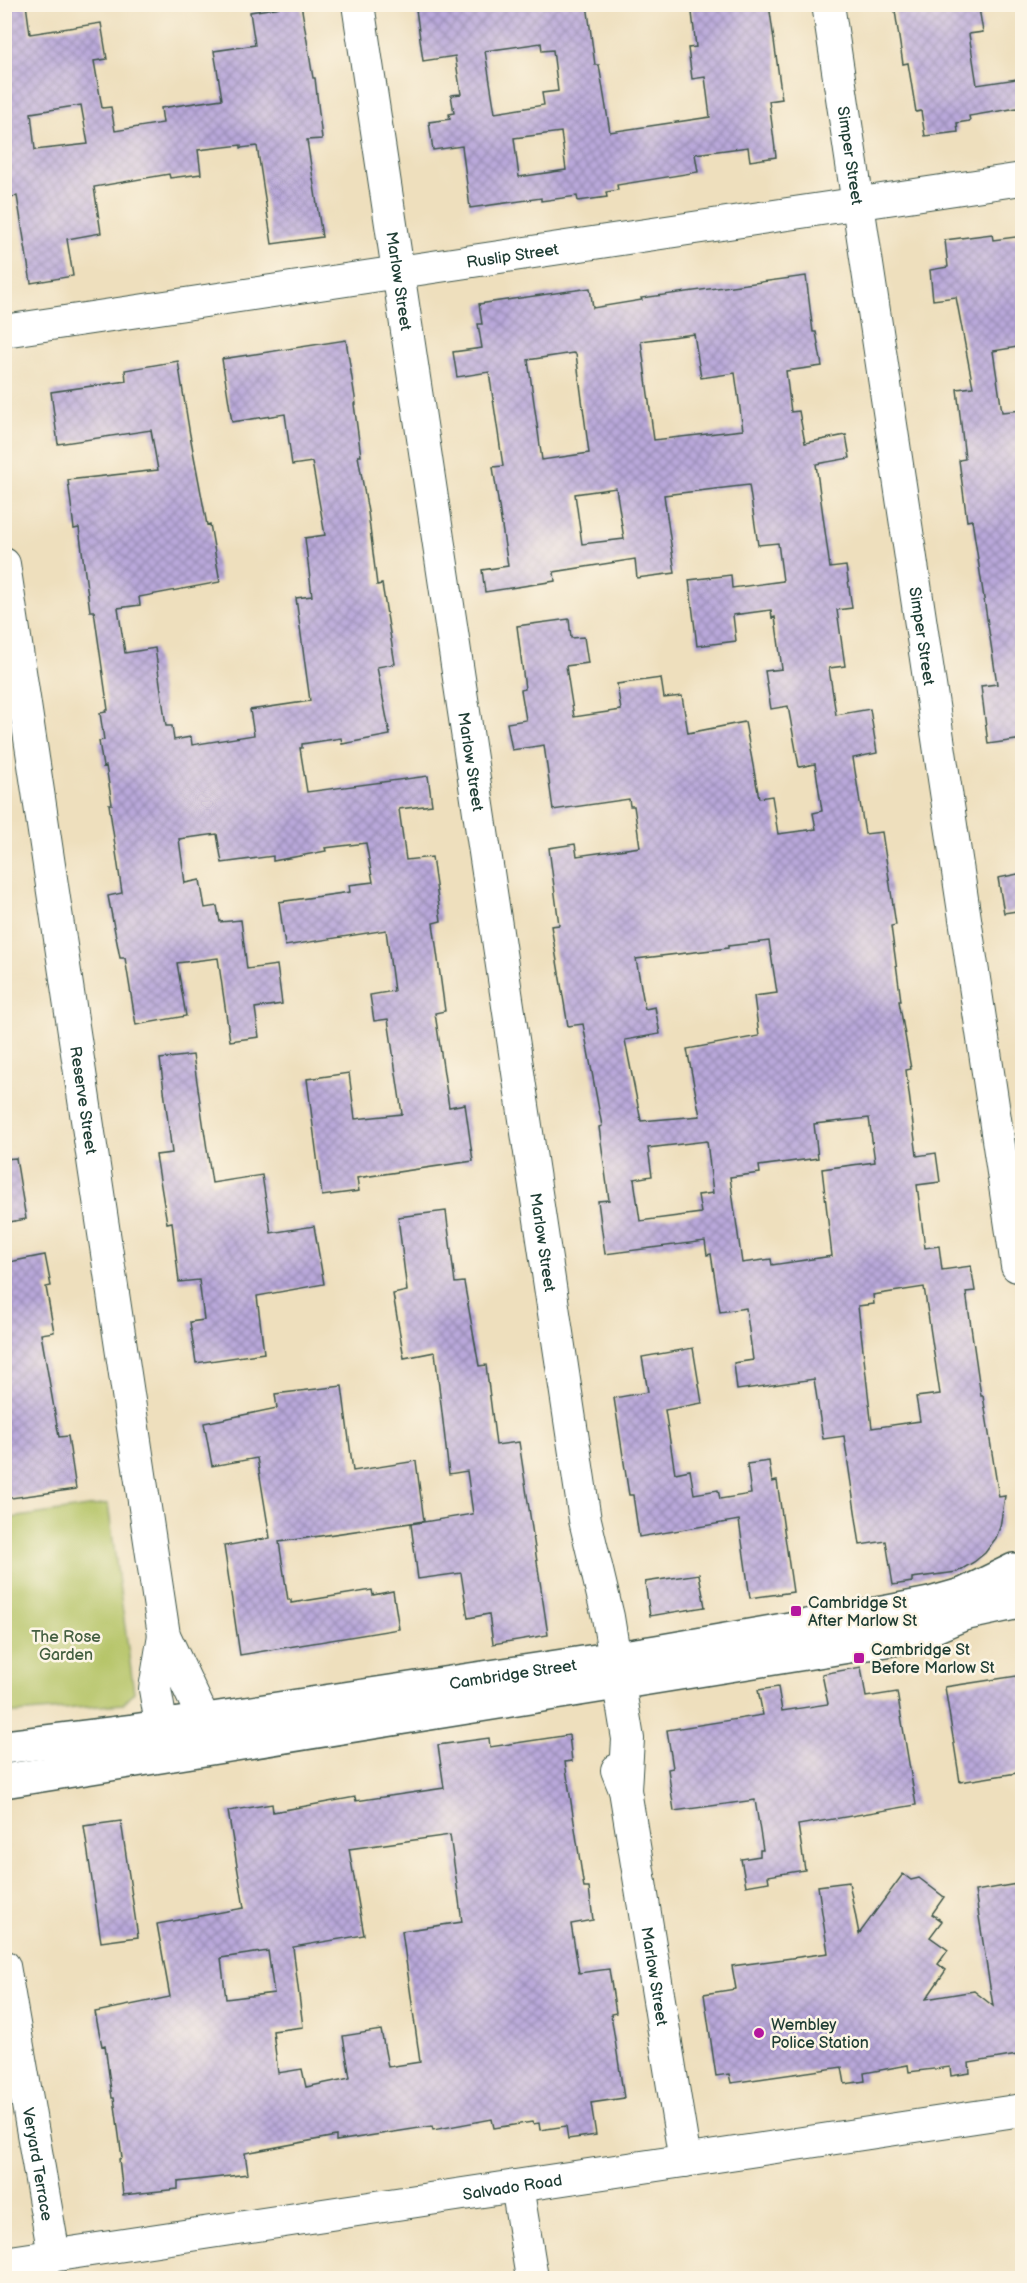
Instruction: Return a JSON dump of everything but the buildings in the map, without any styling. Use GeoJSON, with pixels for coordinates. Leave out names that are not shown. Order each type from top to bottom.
{"type":"FeatureCollection","features":[{"type":"Feature","properties":{"kind":"main road","name":"Cambridge Street"},"geometry":{"type":"LineString","coordinates":[[4,1780],[163,1740],[606,1672],[930,1604],[965,1594],[1020,1562]]}},
{"type":"Feature","properties":{"kind":"main road"},"geometry":{"type":"LineString","coordinates":[[1018,1608],[1010,1592],[1010,1581],[1020,1562]]}},
{"type":"Feature","properties":{"kind":"main road","name":"Cambridge Street"},"geometry":{"type":"LineString","coordinates":[[4,1748],[119,1732],[163,1740],[204,1720],[911,1636],[963,1614],[1018,1608]]}},
{"type":"Feature","properties":{"kind":"main road"},"geometry":{"type":"LineString","coordinates":[[4,1730],[29,1728],[119,1732]]}},
{"type":"Feature","properties":{"kind":"street","name":"Marlow Street"},"geometry":{"type":"LineString","coordinates":[[358,4],[585,1520],[588,1620],[628,1739],[625,1790],[685,2161]]}},
{"type":"Feature","properties":{"kind":"street","name":"Simper Street"},"geometry":{"type":"LineString","coordinates":[[828,4],[856,204],[1017,1266]]}},
{"type":"Feature","properties":{"kind":"street","name":"Ruslip Street"},"geometry":{"type":"LineString","coordinates":[[4,331],[1023,179]]}},
{"type":"Feature","properties":{"kind":"street","name":"Reserve Street"},"geometry":{"type":"LineString","coordinates":[[4,564],[164,1635],[204,1720]]}},
{"type":"Feature","properties":{"kind":"street","name":"Reserve Street"},"geometry":{"type":"LineString","coordinates":[[163,1740],[155,1689],[164,1635]]}},
{"type":"Feature","properties":{"kind":"street","name":"Veryard Terrace"},"geometry":{"type":"LineString","coordinates":[[4,1966],[54,2255]]}},
{"type":"Feature","properties":{"kind":"street","name":"Salvado Road"},"geometry":{"type":"LineString","coordinates":[[4,2263],[1023,2110]]}},
{"type":"Feature","properties":{"kind":"street"},"geometry":{"type":"LineString","coordinates":[[517,2186],[531,2278]]}},
{"type":"Feature","properties":{"kind":"green space","name":"The Rose Garden"},"geometry":{"type":"Polygon","coordinates":[[[108,1504],[134,1692],[123,1704],[5,1714],[5,1519],[108,1504]]]}},
{"type":"Feature","properties":{"kind":"place","name":"Cambridge St After Marlow St"},"geometry":{"type":"Point","coordinates":[796,1611]}},
{"type":"Feature","properties":{"kind":"place","name":"Cambridge St Before Marlow St"},"geometry":{"type":"Point","coordinates":[859,1658]}},
{"type":"Feature","properties":{"kind":"place","name":"Wembley Police Station"},"geometry":{"type":"Point","coordinates":[759,2033]}}]}
